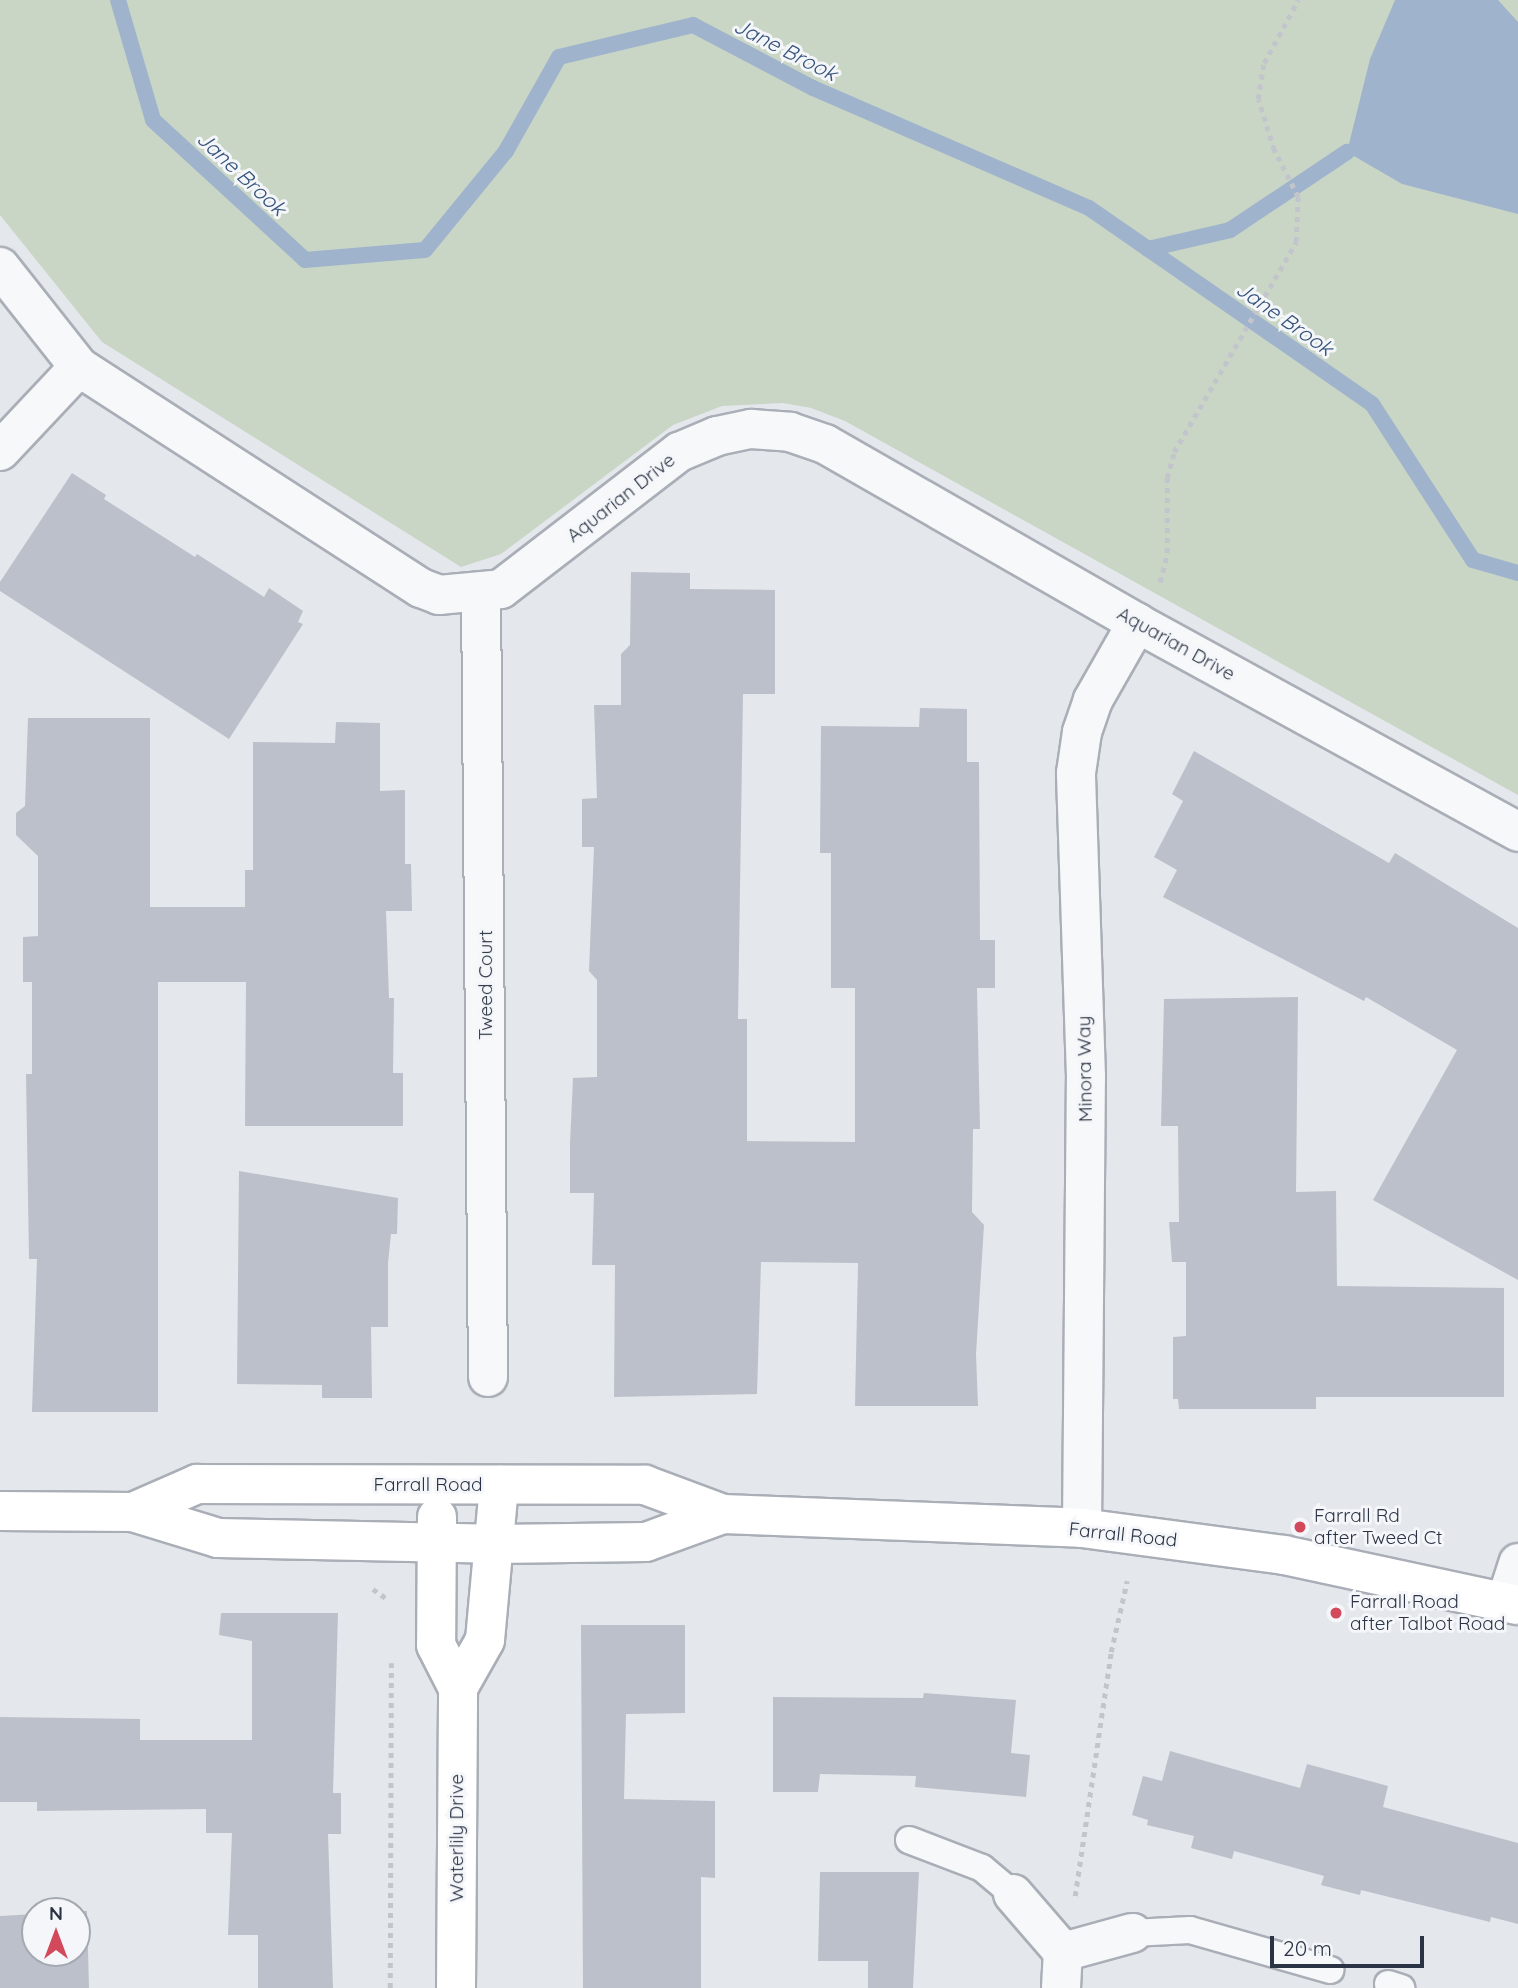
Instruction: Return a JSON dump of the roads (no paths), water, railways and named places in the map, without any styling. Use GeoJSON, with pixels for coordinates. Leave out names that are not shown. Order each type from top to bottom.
{"type":"FeatureCollection","features":[{"type":"Feature","properties":{"kind":"main road","name":"Farrall Road"},"geometry":{"type":"LineString","coordinates":[[133,1512],[197,1484],[645,1485],[723,1514],[1082,1528],[1284,1555],[1512,1603]]}},
{"type":"Feature","properties":{"kind":"main road","name":"Waterlily Drive"},"geometry":{"type":"LineString","coordinates":[[438,1485],[436,1645],[458,1688],[456,1988]]}},
{"type":"Feature","properties":{"kind":"main road","name":"Waterlily Drive"},"geometry":{"type":"LineString","coordinates":[[458,1688],[485,1640],[499,1485]]}},
{"type":"Feature","properties":{"kind":"main road","name":"Farrall Road"},"geometry":{"type":"LineString","coordinates":[[0,1511],[133,1512],[218,1538],[495,1544],[646,1542],[723,1514]]}},
{"type":"Feature","properties":{"kind":"street","name":"Aquarian Drive"},"geometry":{"type":"LineString","coordinates":[[0,267],[79,367],[421,589],[439,595],[481,594],[501,589],[679,452],[716,436],[751,429],[790,432],[825,444],[1146,608],[1518,832]]}},
{"type":"Feature","properties":{"kind":"street"},"geometry":{"type":"LineString","coordinates":[[0,451],[79,367]]}},
{"type":"Feature","properties":{"kind":"street","name":"Tweed Court"},"geometry":{"type":"LineString","coordinates":[[481,594],[488,1377]]}},
{"type":"Feature","properties":{"kind":"street","name":"Minora Way"},"geometry":{"type":"LineString","coordinates":[[1082,1528],[1086,1077],[1076,773],[1082,732],[1093,700],[1146,608]]}},
{"type":"Feature","properties":{"kind":"street"},"geometry":{"type":"LineString","coordinates":[[1512,1603],[1518,1563]]}},
{"type":"Feature","properties":{"kind":"street"},"geometry":{"type":"LineString","coordinates":[[1013,1894],[1060,1961],[1132,1933]]}},
{"type":"Feature","properties":{"kind":"lane"},"geometry":{"type":"LineString","coordinates":[[909,1840],[982,1868],[1013,1894]]}},
{"type":"Feature","properties":{"kind":"lane"},"geometry":{"type":"LineString","coordinates":[[1132,1933],[1190,1930],[1329,1970]]}},
{"type":"Feature","properties":{"kind":"water"},"geometry":{"type":"Polygon","coordinates":[[[1395,0],[1498,0],[1518,22],[1518,214],[1402,184],[1347,152],[1370,59],[1395,0]]]}},
{"type":"Feature","properties":{"kind":"waterway","name":"Jane Brook"},"geometry":{"type":"LineString","coordinates":[[118,0],[153,120],[305,260],[425,250],[506,151],[559,57],[693,25],[813,88],[1089,208],[1372,404],[1473,560],[1518,573]]}},
{"type":"Feature","properties":{"kind":"waterway"},"geometry":{"type":"LineString","coordinates":[[1148,249],[1230,230],[1347,152]]}},
{"type":"Feature","properties":{"kind":"place","name":"Farrall Rd after Tweed Ct"},"geometry":{"type":"Point","coordinates":[1300,1527]}},
{"type":"Feature","properties":{"kind":"place","name":"Farrall Road after Talbot Road"},"geometry":{"type":"Point","coordinates":[1336,1613]}}]}
